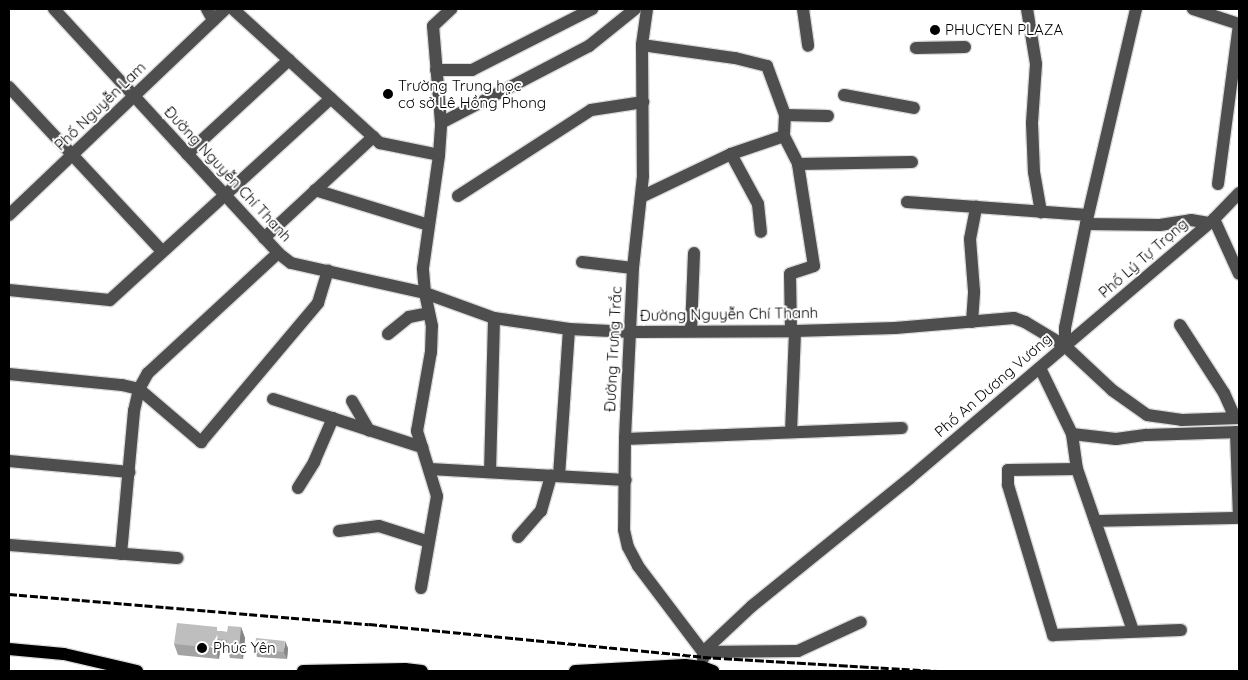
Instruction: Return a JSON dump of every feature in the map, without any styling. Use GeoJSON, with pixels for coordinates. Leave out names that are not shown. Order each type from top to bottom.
{"type":"FeatureCollection","features":[{"type":"Feature","properties":{"kind":"main road"},"geometry":{"type":"LineString","coordinates":[[9,649],[64,654],[137,671]]}},
{"type":"Feature","properties":{"kind":"main road"},"geometry":{"type":"LineString","coordinates":[[303,671],[405,668],[422,671]]}},
{"type":"Feature","properties":{"kind":"main road"},"geometry":{"type":"LineString","coordinates":[[575,671],[708,669]]}},
{"type":"Feature","properties":{"kind":"street","name":"Phố Nguyễn Lam"},"geometry":{"type":"LineString","coordinates":[[9,215],[134,96],[210,15],[225,9]]}},
{"type":"Feature","properties":{"kind":"street"},"geometry":{"type":"LineString","coordinates":[[233,9],[380,142],[439,155]]}},
{"type":"Feature","properties":{"kind":"street"},"geometry":{"type":"LineString","coordinates":[[421,588],[437,496],[417,431],[430,361],[432,326],[425,293],[423,268],[439,155],[441,124],[433,26],[451,9]]}},
{"type":"Feature","properties":{"kind":"street"},"geometry":{"type":"LineString","coordinates":[[436,70],[472,70],[592,9]]}},
{"type":"Feature","properties":{"kind":"street"},"geometry":{"type":"LineString","coordinates":[[441,124],[589,46],[636,9],[643,28]]}},
{"type":"Feature","properties":{"kind":"street","name":"Đường Trưng Trắc"},"geometry":{"type":"LineString","coordinates":[[647,9],[642,45],[643,102],[640,197],[633,268],[625,439],[624,530],[628,547],[638,566],[704,652]]}},
{"type":"Feature","properties":{"kind":"street"},"geometry":{"type":"LineString","coordinates":[[803,9],[808,46]]}},
{"type":"Feature","properties":{"kind":"street"},"geometry":{"type":"LineString","coordinates":[[1027,9],[1036,64],[1032,123],[1034,172],[1041,212]]}},
{"type":"Feature","properties":{"kind":"street","name":"Phố An Dương Vương"},"geometry":{"type":"LineString","coordinates":[[704,652],[752,606],[1065,346],[1066,328],[1087,219],[1136,9]]}},
{"type":"Feature","properties":{"kind":"street"},"geometry":{"type":"LineString","coordinates":[[1193,9],[1239,24],[1218,184]]}},
{"type":"Feature","properties":{"kind":"street","name":"Đường Nguyễn Chí Thanh"},"geometry":{"type":"LineString","coordinates":[[58,10],[264,238],[278,253],[292,263],[425,293],[494,318],[569,329],[631,332],[793,331],[895,328],[1014,318],[1025,322],[1065,346],[1112,390],[1148,415]]}},
{"type":"Feature","properties":{"kind":"street"},"geometry":{"type":"LineString","coordinates":[[642,45],[735,58],[767,66],[785,115],[784,136],[798,164],[814,266],[790,274],[793,331],[791,432]]}},
{"type":"Feature","properties":{"kind":"street"},"geometry":{"type":"LineString","coordinates":[[916,48],[965,47]]}},
{"type":"Feature","properties":{"kind":"street"},"geometry":{"type":"LineString","coordinates":[[187,154],[289,60]]}},
{"type":"Feature","properties":{"kind":"street"},"geometry":{"type":"LineString","coordinates":[[9,87],[71,156],[162,251]]}},
{"type":"Feature","properties":{"kind":"street"},"geometry":{"type":"LineString","coordinates":[[844,95],[914,108]]}},
{"type":"Feature","properties":{"kind":"street"},"geometry":{"type":"LineString","coordinates":[[9,290],[110,300],[331,98]]}},
{"type":"Feature","properties":{"kind":"street"},"geometry":{"type":"LineString","coordinates":[[458,196],[591,110],[643,102]]}},
{"type":"Feature","properties":{"kind":"street"},"geometry":{"type":"LineString","coordinates":[[785,115],[828,116]]}},
{"type":"Feature","properties":{"kind":"street"},"geometry":{"type":"LineString","coordinates":[[640,197],[731,154],[784,136]]}},
{"type":"Feature","properties":{"kind":"street"},"geometry":{"type":"LineString","coordinates":[[264,238],[373,137]]}},
{"type":"Feature","properties":{"kind":"street"},"geometry":{"type":"LineString","coordinates":[[731,154],[758,204],[761,232]]}},
{"type":"Feature","properties":{"kind":"street"},"geometry":{"type":"LineString","coordinates":[[798,164],[912,162]]}},
{"type":"Feature","properties":{"kind":"street"},"geometry":{"type":"LineString","coordinates":[[315,190],[429,225]]}},
{"type":"Feature","properties":{"kind":"street","name":"Phố Lý Tự Trọng"},"geometry":{"type":"LineString","coordinates":[[1065,346],[1212,221],[1239,193]]}},
{"type":"Feature","properties":{"kind":"street"},"geometry":{"type":"LineString","coordinates":[[907,202],[1041,212],[1087,219],[1160,225],[1191,220],[1212,221],[1239,274]]}},
{"type":"Feature","properties":{"kind":"street"},"geometry":{"type":"LineString","coordinates":[[972,322],[974,291],[970,239],[976,207]]}},
{"type":"Feature","properties":{"kind":"street"},"geometry":{"type":"LineString","coordinates":[[121,554],[139,389],[148,373],[278,253]]}},
{"type":"Feature","properties":{"kind":"street"},"geometry":{"type":"LineString","coordinates":[[691,331],[694,253]]}},
{"type":"Feature","properties":{"kind":"street"},"geometry":{"type":"LineString","coordinates":[[582,262],[633,268]]}},
{"type":"Feature","properties":{"kind":"street"},"geometry":{"type":"LineString","coordinates":[[9,374],[122,385],[139,389],[201,442],[318,303],[328,271]]}},
{"type":"Feature","properties":{"kind":"street"},"geometry":{"type":"LineString","coordinates":[[388,334],[409,317],[429,313]]}},
{"type":"Feature","properties":{"kind":"street"},"geometry":{"type":"LineString","coordinates":[[490,472],[494,318]]}},
{"type":"Feature","properties":{"kind":"street"},"geometry":{"type":"LineString","coordinates":[[1146,435],[1148,415],[1182,420],[1235,418],[1230,403],[1180,325]]}},
{"type":"Feature","properties":{"kind":"street"},"geometry":{"type":"LineString","coordinates":[[518,537],[541,510],[555,476],[569,329]]}},
{"type":"Feature","properties":{"kind":"street"},"geometry":{"type":"LineString","coordinates":[[1040,368],[1072,434],[1077,469],[1133,631]]}},
{"type":"Feature","properties":{"kind":"street"},"geometry":{"type":"LineString","coordinates":[[273,399],[422,447]]}},
{"type":"Feature","properties":{"kind":"street"},"geometry":{"type":"LineString","coordinates":[[352,401],[369,430]]}},
{"type":"Feature","properties":{"kind":"street"},"geometry":{"type":"LineString","coordinates":[[298,488],[314,462],[333,418]]}},
{"type":"Feature","properties":{"kind":"street"},"geometry":{"type":"LineString","coordinates":[[625,439],[902,428]]}},
{"type":"Feature","properties":{"kind":"street"},"geometry":{"type":"LineString","coordinates":[[1072,434],[1116,439],[1146,435],[1238,432],[1239,518],[1095,521]]}},
{"type":"Feature","properties":{"kind":"street"},"geometry":{"type":"LineString","coordinates":[[9,461],[129,472]]}},
{"type":"Feature","properties":{"kind":"street"},"geometry":{"type":"LineString","coordinates":[[430,469],[626,480]]}},
{"type":"Feature","properties":{"kind":"street"},"geometry":{"type":"LineString","coordinates":[[1077,469],[1008,470],[1008,485],[1053,635],[1181,630]]}},
{"type":"Feature","properties":{"kind":"street"},"geometry":{"type":"LineString","coordinates":[[339,531],[379,526],[429,542]]}},
{"type":"Feature","properties":{"kind":"street"},"geometry":{"type":"LineString","coordinates":[[9,545],[177,558]]}},
{"type":"Feature","properties":{"kind":"street"},"geometry":{"type":"LineString","coordinates":[[708,669],[704,652],[798,651],[861,622]]}},
{"type":"Feature","properties":{"kind":"building"},"geometry":{"type":"Polygon","coordinates":[[[177,623],[217,627],[217,631],[227,632],[228,626],[241,627],[239,648],[226,647],[227,640],[216,639],[215,648],[174,644],[177,623]]]}},
{"type":"Feature","properties":{"kind":"building"},"geometry":{"type":"Polygon","coordinates":[[[256,638],[285,641],[284,652],[255,649],[256,638]]]}},
{"type":"Feature","properties":{"kind":"railway"},"geometry":{"type":"LineString","coordinates":[[9,594],[369,624],[703,657],[942,671]]}},
{"type":"Feature","properties":{"kind":"place","name":"PHUCYEN PLAZA"},"geometry":{"type":"Point","coordinates":[935,30]}},
{"type":"Feature","properties":{"kind":"place","name":"Trường Trung học cơ sở Lê Hồng Phong"},"geometry":{"type":"Point","coordinates":[388,94]}},
{"type":"Feature","properties":{"kind":"place","name":"Phúc Yên"},"geometry":{"type":"Point","coordinates":[202,648]}}]}
